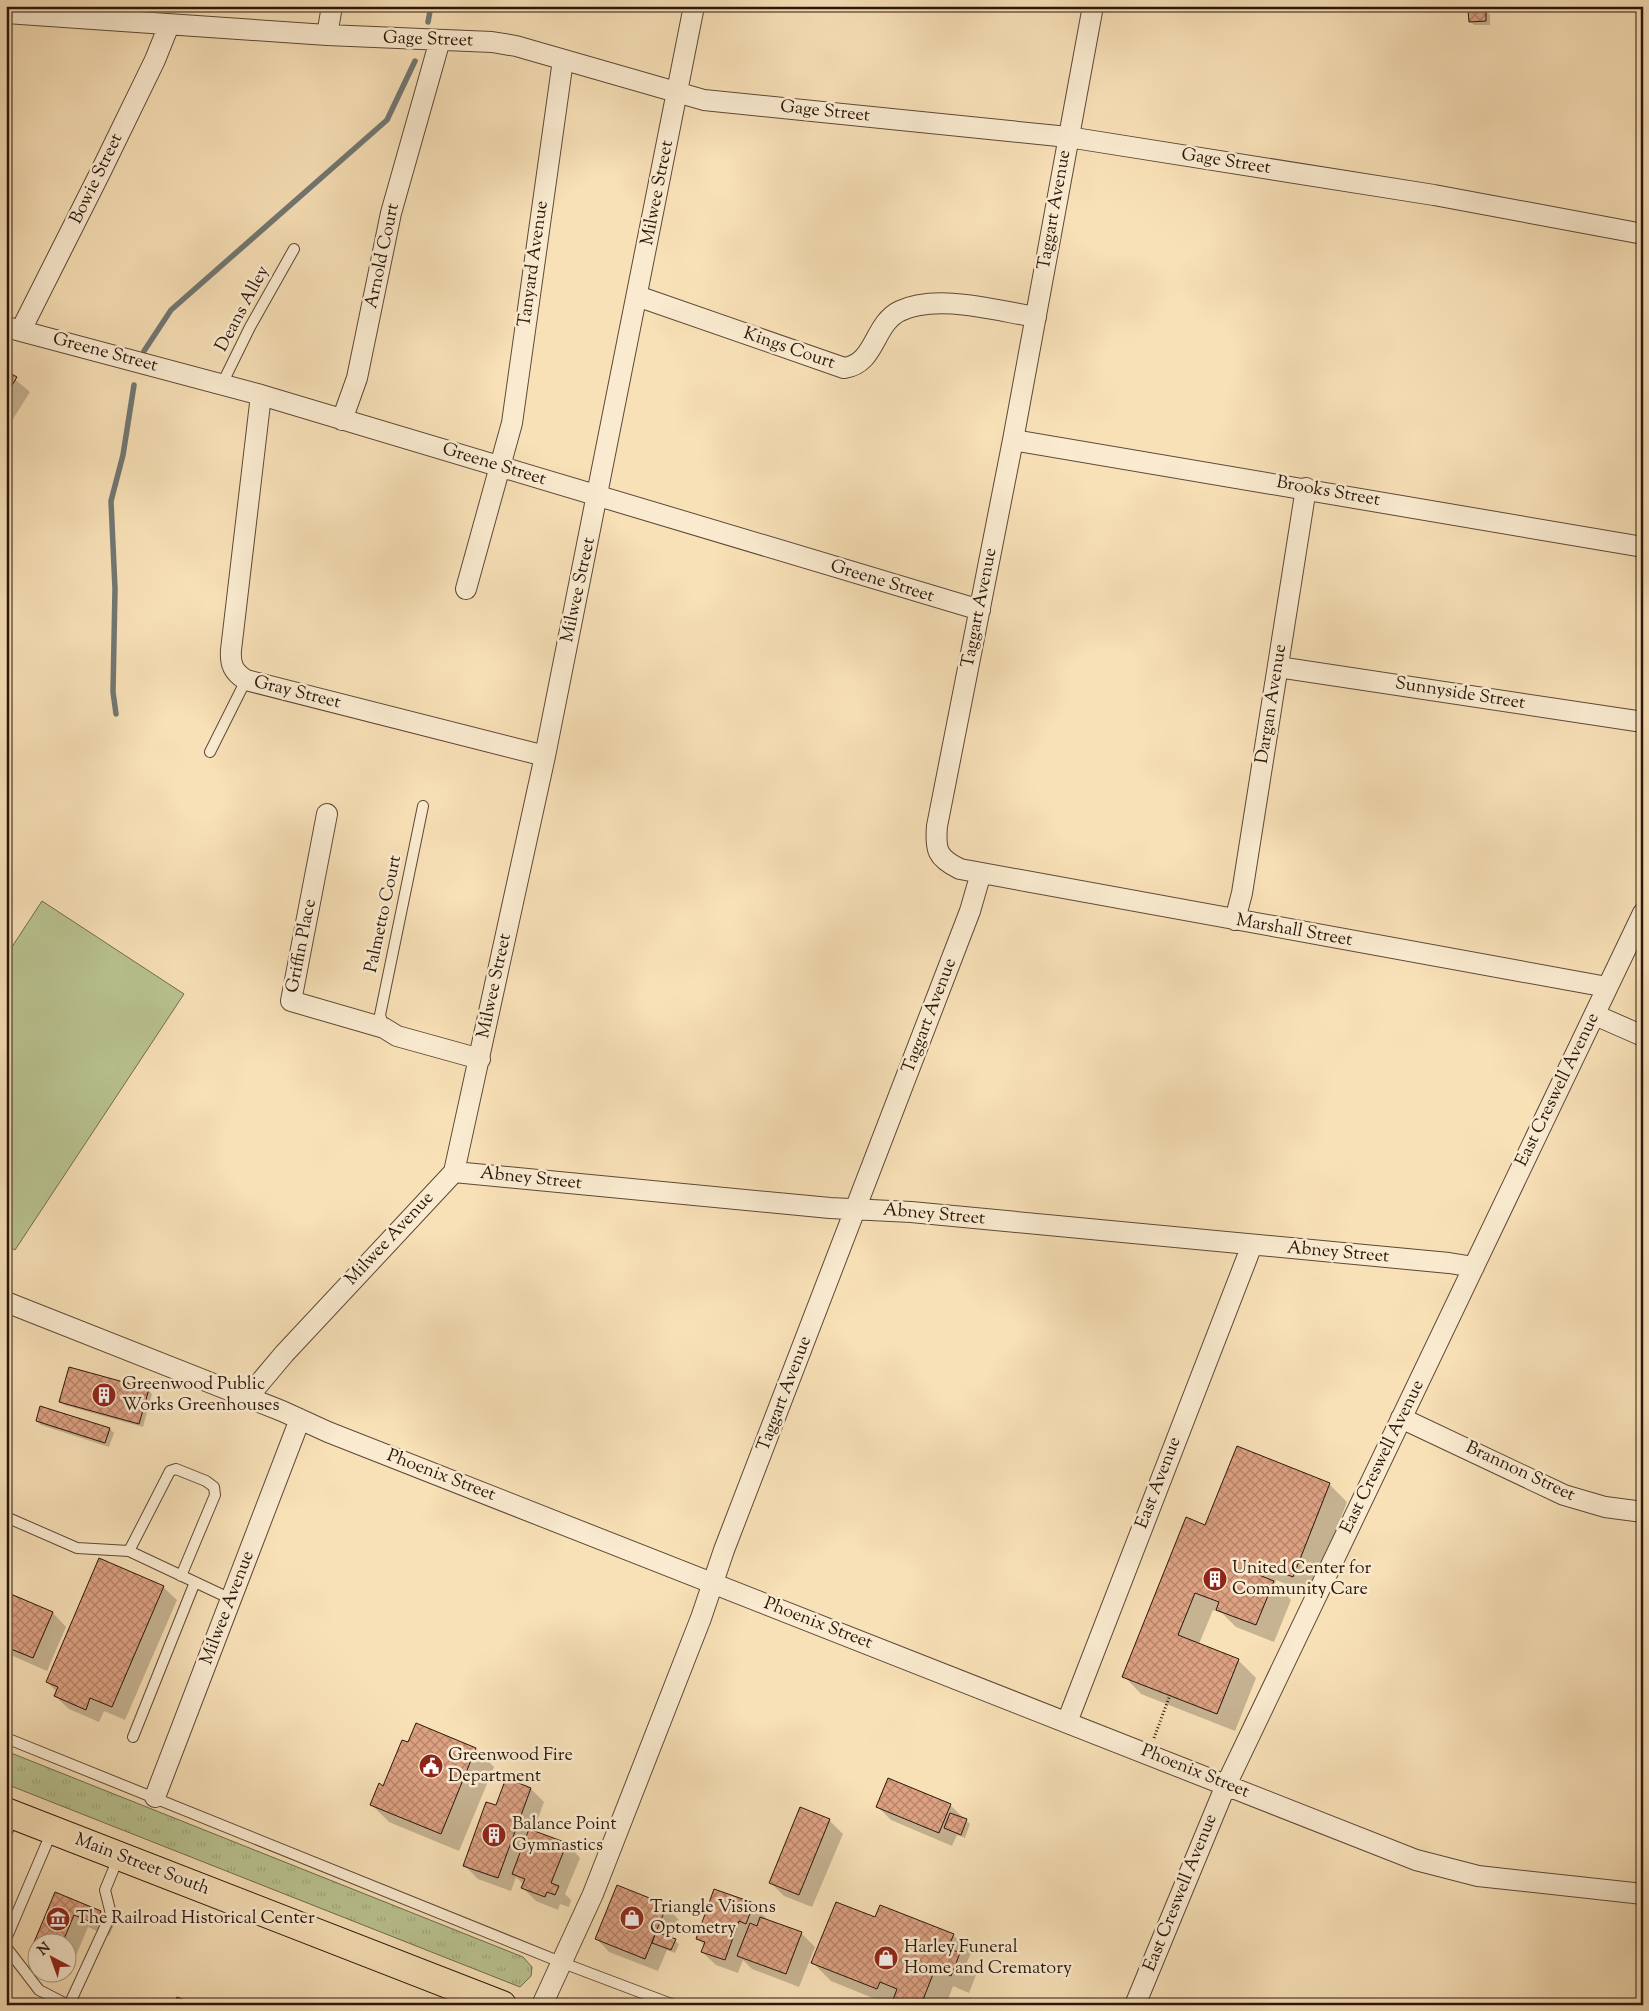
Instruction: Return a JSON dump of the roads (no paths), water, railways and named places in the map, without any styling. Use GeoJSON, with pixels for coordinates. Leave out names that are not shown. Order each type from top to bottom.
{"type":"FeatureCollection","features":[{"type":"Feature","properties":{"kind":"main road","name":"Main Street South"},"geometry":{"type":"LineString","coordinates":[[9,1820],[53,1830],[502,2005]]}},
{"type":"Feature","properties":{"kind":"street"},"geometry":{"type":"LineString","coordinates":[[327,35],[332,6]]}},
{"type":"Feature","properties":{"kind":"street","name":"Milwee Street"},"geometry":{"type":"LineString","coordinates":[[454,1172],[545,756],[694,6]]}},
{"type":"Feature","properties":{"kind":"street","name":"Taggart Avenue"},"geometry":{"type":"LineString","coordinates":[[542,2005],[563,1963],[600,1876],[701,1618],[713,1582],[970,911],[981,873],[951,865],[940,856],[936,840],[1014,440],[1093,6]]}},
{"type":"Feature","properties":{"kind":"street","name":"Gage Street"},"geometry":{"type":"LineString","coordinates":[[6,13],[327,35],[492,42],[516,46],[704,100],[1068,136],[1434,194],[1643,234]]}},
{"type":"Feature","properties":{"kind":"street","name":"Bowie Street"},"geometry":{"type":"LineString","coordinates":[[14,329],[100,173],[155,60],[169,25]]}},
{"type":"Feature","properties":{"kind":"street","name":"Arnold Court"},"geometry":{"type":"LineString","coordinates":[[342,420],[358,378],[391,213],[440,40]]}},
{"type":"Feature","properties":{"kind":"street","name":"Tanyard Avenue"},"geometry":{"type":"LineString","coordinates":[[466,589],[512,423],[563,60]]}},
{"type":"Feature","properties":{"kind":"street","name":"Kings Court"},"geometry":{"type":"LineString","coordinates":[[637,296],[844,368],[852,367],[863,361],[880,329],[892,316],[914,306],[949,304],[1036,317]]}},
{"type":"Feature","properties":{"kind":"street","name":"Greene Street"},"geometry":{"type":"LineString","coordinates":[[14,329],[261,395],[980,610]]}},
{"type":"Feature","properties":{"kind":"street","name":"Gray Street"},"geometry":{"type":"LineString","coordinates":[[261,395],[231,650],[230,661],[235,672],[246,680],[545,756]]}},
{"type":"Feature","properties":{"kind":"street","name":"Brooks Street"},"geometry":{"type":"LineString","coordinates":[[1014,440],[1306,488],[1643,547]]}},
{"type":"Feature","properties":{"kind":"street","name":"Dargan Avenue"},"geometry":{"type":"LineString","coordinates":[[1235,920],[1242,893],[1306,488]]}},
{"type":"Feature","properties":{"kind":"street","name":"Sunnyside Street"},"geometry":{"type":"LineString","coordinates":[[1278,667],[1643,722]]}},
{"type":"Feature","properties":{"kind":"street","name":"Griffin Place"},"geometry":{"type":"LineString","coordinates":[[327,814],[291,1001],[384,1028],[397,1036],[480,1059]]}},
{"type":"Feature","properties":{"kind":"street","name":"Marshall Street"},"geometry":{"type":"LineString","coordinates":[[981,873],[1607,987]]}},
{"type":"Feature","properties":{"kind":"street","name":"East Creswell Avenue"},"geometry":{"type":"LineString","coordinates":[[1135,2005],[1226,1785],[1643,913]]}},
{"type":"Feature","properties":{"kind":"street"},"geometry":{"type":"LineString","coordinates":[[1595,1014],[1611,1024],[1643,1036]]}},
{"type":"Feature","properties":{"kind":"street","name":"Abney Street"},"geometry":{"type":"LineString","coordinates":[[454,1172],[830,1208],[931,1214],[1474,1267]]}},
{"type":"Feature","properties":{"kind":"street","name":"Milwee Avenue"},"geometry":{"type":"LineString","coordinates":[[247,1398],[290,1347],[454,1172]]}},
{"type":"Feature","properties":{"kind":"street","name":"East Avenue"},"geometry":{"type":"LineString","coordinates":[[1067,1722],[1252,1245]]}},
{"type":"Feature","properties":{"kind":"street","name":"Phoenix Street"},"geometry":{"type":"LineString","coordinates":[[6,1302],[300,1420],[1416,1860],[1447,1869],[1510,1880],[1643,1894]]}},
{"type":"Feature","properties":{"kind":"street","name":"Brannon Street"},"geometry":{"type":"LineString","coordinates":[[1401,1418],[1564,1495],[1605,1507],[1643,1512]]}},
{"type":"Feature","properties":{"kind":"street","name":"Milwee Avenue"},"geometry":{"type":"LineString","coordinates":[[155,1797],[300,1420]]}},
{"type":"Feature","properties":{"kind":"lane","name":"Deans Alley"},"geometry":{"type":"LineString","coordinates":[[222,384],[250,327],[294,248]]}},
{"type":"Feature","properties":{"kind":"lane"},"geometry":{"type":"LineString","coordinates":[[210,752],[246,680]]}},
{"type":"Feature","properties":{"kind":"lane","name":"Palmetto Court"},"geometry":{"type":"LineString","coordinates":[[384,1028],[380,1015],[422,806]]}},
{"type":"Feature","properties":{"kind":"lane"},"geometry":{"type":"LineString","coordinates":[[129,1551],[170,1471],[176,1469],[206,1481],[214,1487],[215,1495],[181,1576]]}},
{"type":"Feature","properties":{"kind":"lane"},"geometry":{"type":"LineString","coordinates":[[6,1517],[77,1548],[129,1551],[231,1599]]}},
{"type":"Feature","properties":{"kind":"lane"},"geometry":{"type":"LineString","coordinates":[[133,1737],[195,1582]]}},
{"type":"Feature","properties":{"kind":"lane"},"geometry":{"type":"LineString","coordinates":[[6,1738],[563,1963],[674,2005]]}},
{"type":"Feature","properties":{"kind":"lane"},"geometry":{"type":"LineString","coordinates":[[6,1939],[53,1830]]}},
{"type":"Feature","properties":{"kind":"lane"},"geometry":{"type":"LineString","coordinates":[[6,1947],[40,1990],[68,2005],[111,1914],[105,1890],[119,1856]]}},
{"type":"Feature","properties":{"kind":"waterway"},"geometry":{"type":"LineString","coordinates":[[428,22],[431,6]]}},
{"type":"Feature","properties":{"kind":"waterway"},"geometry":{"type":"LineString","coordinates":[[144,351],[171,310],[387,120],[415,61]]}},
{"type":"Feature","properties":{"kind":"waterway"},"geometry":{"type":"LineString","coordinates":[[116,714],[113,692],[115,589],[111,501],[123,455],[134,385]]}},
{"type":"Feature","properties":{"kind":"place","name":"Greenwood Public Works Greenhouses"},"geometry":{"type":"Point","coordinates":[104,1395]}},
{"type":"Feature","properties":{"kind":"place","name":"United Center for Community Care"},"geometry":{"type":"Point","coordinates":[1215,1579]}},
{"type":"Feature","properties":{"kind":"place","name":"Greenwood Fire Department"},"geometry":{"type":"Point","coordinates":[431,1766]}},
{"type":"Feature","properties":{"kind":"place","name":"Balance Point Gymnastics"},"geometry":{"type":"Point","coordinates":[494,1835]}},
{"type":"Feature","properties":{"kind":"place","name":"Triangle Visions Optometry"},"geometry":{"type":"Point","coordinates":[632,1918]}},
{"type":"Feature","properties":{"kind":"place","name":"The Railroad Historical Center"},"geometry":{"type":"Point","coordinates":[58,1919]}},
{"type":"Feature","properties":{"kind":"place","name":"Harley Funeral Home and Crematory"},"geometry":{"type":"Point","coordinates":[886,1958]}}]}
